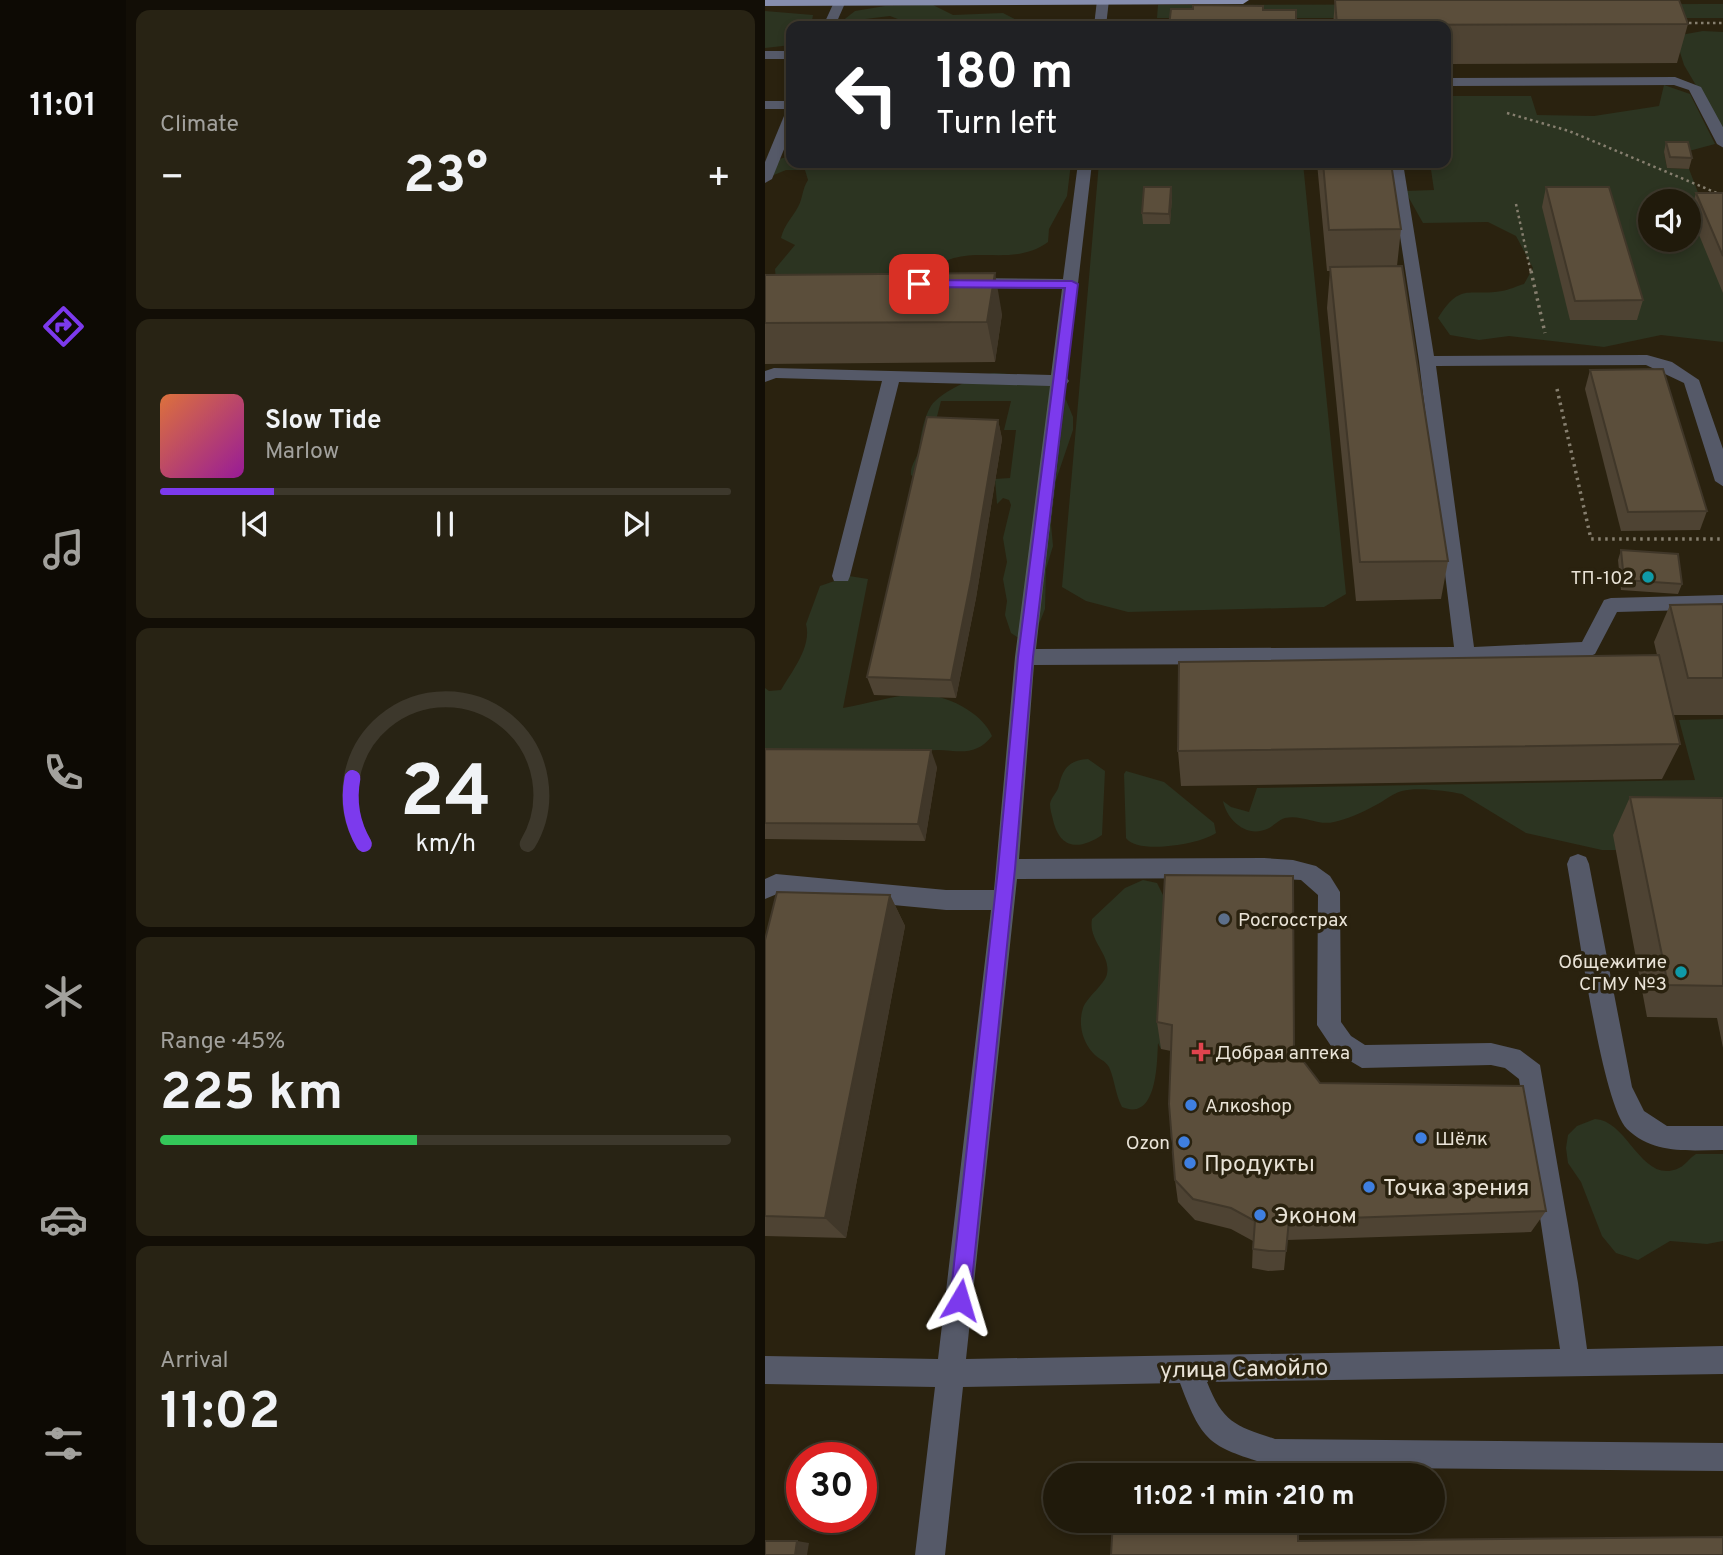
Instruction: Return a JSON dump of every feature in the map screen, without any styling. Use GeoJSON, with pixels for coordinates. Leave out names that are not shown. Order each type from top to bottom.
{"type":"FeatureCollection","features":[{"type":"Feature","properties":{"kind":"main road"},"geometry":{"type":"LineString","coordinates":[[765,2],[1243,0]]}},
{"type":"Feature","properties":{"kind":"street"},"geometry":{"type":"LineString","coordinates":[[1101,21],[1103,0]]}},
{"type":"Feature","properties":{"kind":"street"},"geometry":{"type":"LineString","coordinates":[[831,21],[840,1]]}},
{"type":"Feature","properties":{"kind":"street"},"geometry":{"type":"LineString","coordinates":[[765,55],[786,55]]}},
{"type":"Feature","properties":{"kind":"street"},"geometry":{"type":"LineString","coordinates":[[1451,82],[1675,81],[1694,87],[1723,144]]}},
{"type":"Feature","properties":{"kind":"street"},"geometry":{"type":"LineString","coordinates":[[765,105],[786,105]]}},
{"type":"Feature","properties":{"kind":"street"},"geometry":{"type":"LineString","coordinates":[[765,179],[786,128]]}},
{"type":"Feature","properties":{"kind":"street"},"geometry":{"type":"LineString","coordinates":[[930,1555],[1007,869],[1025,657],[1061,381],[1084,168]]}},
{"type":"Feature","properties":{"kind":"street"},"geometry":{"type":"LineString","coordinates":[[1397,168],[1427,361],[1465,655]]}},
{"type":"Feature","properties":{"kind":"street"},"geometry":{"type":"LineString","coordinates":[[955,284],[1072,284]]}},
{"type":"Feature","properties":{"kind":"street"},"geometry":{"type":"LineString","coordinates":[[1427,361],[1647,360],[1666,366],[1691,380],[1723,481]]}},
{"type":"Feature","properties":{"kind":"street"},"geometry":{"type":"LineString","coordinates":[[765,377],[774,373],[1061,381]]}},
{"type":"Feature","properties":{"kind":"street"},"geometry":{"type":"LineString","coordinates":[[841,576],[892,376]]}},
{"type":"Feature","properties":{"kind":"street"},"geometry":{"type":"LineString","coordinates":[[1025,657],[1465,655],[1588,649],[1611,605],[1723,602]]}},
{"type":"Feature","properties":{"kind":"street"},"geometry":{"type":"LineString","coordinates":[[1578,864],[1620,1089],[1635,1120],[1663,1138],[1723,1138]]}},
{"type":"Feature","properties":{"kind":"street"},"geometry":{"type":"LineString","coordinates":[[1007,869],[1264,868],[1301,870],[1319,877],[1329,892],[1329,1025],[1343,1044],[1362,1057],[1491,1054],[1511,1058],[1531,1073],[1533,1099],[1565,1283],[1575,1363]]}},
{"type":"Feature","properties":{"kind":"street"},"geometry":{"type":"LineString","coordinates":[[765,889],[776,884],[946,900],[1003,900]]}},
{"type":"Feature","properties":{"kind":"street","name":"улица Самойло"},"geometry":{"type":"LineString","coordinates":[[765,1370],[951,1373],[1723,1360]]}},
{"type":"Feature","properties":{"kind":"street"},"geometry":{"type":"LineString","coordinates":[[1188,1368],[1205,1413],[1227,1437],[1275,1453],[1723,1457]]}},
{"type":"Feature","properties":{"kind":"path"},"geometry":{"type":"LineString","coordinates":[[1506,113],[1569,131],[1723,196]]}},
{"type":"Feature","properties":{"kind":"path"},"geometry":{"type":"LineString","coordinates":[[1516,204],[1591,539],[1723,538]]}},
{"type":"Feature","properties":{"kind":"green space"},"geometry":{"type":"Polygon","coordinates":[[[1724,4],[1723,18],[1157,18],[1158,5],[1724,4]]]}},
{"type":"Feature","properties":{"kind":"green space"},"geometry":{"type":"Polygon","coordinates":[[[933,5],[953,15],[1003,13],[1018,21],[903,21],[890,16],[842,21],[855,11],[885,6],[933,5]]]}},
{"type":"Feature","properties":{"kind":"green space"},"geometry":{"type":"Polygon","coordinates":[[[765,11],[813,15],[812,21],[786,21],[786,46],[765,48],[765,11]]]}},
{"type":"Feature","properties":{"kind":"green space"},"geometry":{"type":"Polygon","coordinates":[[[1703,31],[1723,32],[1723,131],[1684,65],[1675,36],[1703,31]]]}},
{"type":"Feature","properties":{"kind":"green space"},"geometry":{"type":"Polygon","coordinates":[[[1664,85],[1690,94],[1715,144],[1685,152],[1664,152],[1667,168],[1689,169],[1697,189],[1638,189],[1638,252],[1701,252],[1701,200],[1704,208],[1723,211],[1723,342],[1661,335],[1604,347],[1509,336],[1479,340],[1450,335],[1438,318],[1453,299],[1466,293],[1502,291],[1524,284],[1533,268],[1516,236],[1488,222],[1423,223],[1405,191],[1434,190],[1431,168],[1451,168],[1451,96],[1531,96],[1537,115],[1594,116],[1659,106],[1664,85]]]}},
{"type":"Feature","properties":{"kind":"green space"},"geometry":{"type":"Polygon","coordinates":[[[786,157],[786,168],[1070,168],[1067,196],[1049,229],[1048,242],[1033,250],[1018,254],[956,257],[925,274],[776,281],[775,269],[795,245],[781,238],[782,233],[798,207],[808,180],[805,170],[786,170],[769,177],[779,159],[786,157]]]}},
{"type":"Feature","properties":{"kind":"green space"},"geometry":{"type":"Polygon","coordinates":[[[1099,168],[1303,168],[1346,594],[1324,607],[1128,612],[1086,601],[1062,587],[1099,168]]]}},
{"type":"Feature","properties":{"kind":"green space"},"geometry":{"type":"Polygon","coordinates":[[[994,373],[1025,375],[1047,383],[1064,395],[1073,417],[1073,430],[1056,480],[1051,524],[1053,546],[1046,569],[1045,609],[1039,624],[1026,636],[1017,637],[1011,633],[1005,615],[1007,601],[1003,579],[1007,562],[1003,538],[1011,505],[1009,500],[1003,498],[997,504],[995,479],[1010,478],[1016,430],[1004,430],[1011,401],[941,401],[920,482],[911,475],[924,422],[931,406],[942,395],[960,385],[994,373]]]}},
{"type":"Feature","properties":{"kind":"green space"},"geometry":{"type":"Polygon","coordinates":[[[849,576],[868,579],[843,708],[910,695],[940,697],[971,712],[987,727],[992,736],[980,747],[968,751],[765,757],[765,688],[769,691],[781,690],[800,658],[806,641],[806,624],[820,586],[849,576]]]}},
{"type":"Feature","properties":{"kind":"green space"},"geometry":{"type":"Polygon","coordinates":[[[1723,719],[1723,815],[1626,850],[1602,850],[1526,833],[1462,794],[1440,791],[1402,791],[1365,811],[1339,821],[1328,823],[1291,817],[1259,831],[1245,829],[1233,821],[1223,801],[1231,807],[1249,812],[1257,788],[1695,780],[1679,720],[1723,719]]]}},
{"type":"Feature","properties":{"kind":"green space"},"geometry":{"type":"Polygon","coordinates":[[[1088,759],[1105,771],[1102,835],[1086,843],[1072,844],[1066,842],[1056,830],[1050,804],[1065,770],[1076,761],[1088,759]]]}},
{"type":"Feature","properties":{"kind":"green space"},"geometry":{"type":"Polygon","coordinates":[[[1126,771],[1164,782],[1214,823],[1216,833],[1197,841],[1169,846],[1155,847],[1132,843],[1126,838],[1126,771]]]}},
{"type":"Feature","properties":{"kind":"green space"},"geometry":{"type":"Polygon","coordinates":[[[1143,880],[1157,883],[1169,907],[1161,1049],[1158,1043],[1155,1076],[1149,1099],[1134,1109],[1122,1107],[1109,1067],[1086,1043],[1081,1020],[1085,1004],[1107,974],[1106,960],[1093,934],[1092,919],[1125,888],[1143,880]]]}},
{"type":"Feature","properties":{"kind":"green space"},"geometry":{"type":"Polygon","coordinates":[[[1595,1119],[1607,1122],[1617,1130],[1645,1161],[1655,1168],[1666,1171],[1679,1168],[1696,1154],[1723,1154],[1723,1241],[1707,1244],[1670,1241],[1638,1260],[1616,1253],[1602,1236],[1581,1182],[1568,1163],[1568,1135],[1577,1126],[1595,1119]]]}},
{"type":"Feature","properties":{"kind":"building"},"geometry":{"type":"Polygon","coordinates":[[[1335,0],[1679,0],[1688,24],[1451,25],[1451,21],[1337,21],[1335,0]]]}},
{"type":"Feature","properties":{"kind":"building"},"geometry":{"type":"Polygon","coordinates":[[[1193,5],[1263,6],[1263,10],[1296,10],[1296,21],[1170,21],[1171,9],[1193,9],[1193,5]]]}},
{"type":"Feature","properties":{"kind":"building"},"geometry":{"type":"Polygon","coordinates":[[[1666,142],[1688,142],[1692,158],[1670,157],[1666,142]]]}},
{"type":"Feature","properties":{"kind":"building"},"geometry":{"type":"Polygon","coordinates":[[[1323,168],[1392,168],[1401,229],[1329,230],[1323,168]]]}},
{"type":"Feature","properties":{"kind":"building"},"geometry":{"type":"Polygon","coordinates":[[[1144,187],[1171,187],[1169,214],[1142,213],[1144,187]]]}},
{"type":"Feature","properties":{"kind":"building"},"geometry":{"type":"Polygon","coordinates":[[[1546,187],[1609,187],[1643,300],[1575,301],[1546,187]]]}},
{"type":"Feature","properties":{"kind":"building"},"geometry":{"type":"Polygon","coordinates":[[[1701,193],[1723,193],[1723,256],[1701,205],[1701,193]]]}},
{"type":"Feature","properties":{"kind":"building"},"geometry":{"type":"Polygon","coordinates":[[[1402,266],[1448,561],[1360,562],[1330,267],[1402,266]]]}},
{"type":"Feature","properties":{"kind":"building"},"geometry":{"type":"Polygon","coordinates":[[[995,273],[987,322],[765,323],[765,275],[995,273]]]}},
{"type":"Feature","properties":{"kind":"building"},"geometry":{"type":"Polygon","coordinates":[[[1663,369],[1707,511],[1628,512],[1590,370],[1663,369]]]}},
{"type":"Feature","properties":{"kind":"building"},"geometry":{"type":"Polygon","coordinates":[[[927,417],[998,420],[951,680],[867,677],[927,417]]]}},
{"type":"Feature","properties":{"kind":"building"},"geometry":{"type":"Polygon","coordinates":[[[1621,550],[1678,554],[1682,584],[1624,580],[1621,550]]]}},
{"type":"Feature","properties":{"kind":"building"},"geometry":{"type":"Polygon","coordinates":[[[1723,604],[1723,678],[1688,678],[1670,605],[1723,604]]]}},
{"type":"Feature","properties":{"kind":"building"},"geometry":{"type":"Polygon","coordinates":[[[1659,655],[1680,744],[1178,751],[1179,662],[1659,655]]]}},
{"type":"Feature","properties":{"kind":"building"},"geometry":{"type":"Polygon","coordinates":[[[765,749],[931,750],[918,824],[765,823],[765,749]]]}},
{"type":"Feature","properties":{"kind":"building","name":"Общежитие СГМУ №3"},"geometry":{"type":"Polygon","coordinates":[[[1630,797],[1723,798],[1723,986],[1668,985],[1630,797]]]}},
{"type":"Feature","properties":{"kind":"building"},"geometry":{"type":"Polygon","coordinates":[[[1165,875],[1293,876],[1294,1049],[1320,1083],[1523,1086],[1546,1211],[1289,1220],[1286,1251],[1269,1251],[1253,1249],[1255,1221],[1231,1208],[1193,1199],[1175,1180],[1169,1104],[1172,1025],[1157,1022],[1165,875]]]}},
{"type":"Feature","properties":{"kind":"building"},"geometry":{"type":"Polygon","coordinates":[[[777,892],[890,895],[825,1218],[765,1216],[765,940],[777,892]]]}},
{"type":"Feature","properties":{"kind":"building"},"geometry":{"type":"Polygon","coordinates":[[[1112,1533],[1298,1533],[1298,1541],[1723,1537],[1723,1555],[1111,1555],[1112,1533]]]}},
{"type":"Feature","properties":{"kind":"building"},"geometry":{"type":"Polygon","coordinates":[[[765,1541],[797,1541],[795,1555],[765,1555],[765,1541]]]}},
{"type":"Feature","properties":{"kind":"place","name":"ТП-102"},"geometry":{"type":"Point","coordinates":[1648,577]}},
{"type":"Feature","properties":{"kind":"place","name":"Росгосстрах"},"geometry":{"type":"Point","coordinates":[1224,919]}},
{"type":"Feature","properties":{"kind":"place","name":"Общежитие СГМУ №3"},"geometry":{"type":"Point","coordinates":[1681,972]}},
{"type":"Feature","properties":{"kind":"place","name":"Добрая аптека"},"geometry":{"type":"Point","coordinates":[1201,1052]}},
{"type":"Feature","properties":{"kind":"place","name":"Алкоshop"},"geometry":{"type":"Point","coordinates":[1191,1105]}},
{"type":"Feature","properties":{"kind":"place","name":"Шёлк"},"geometry":{"type":"Point","coordinates":[1421,1138]}},
{"type":"Feature","properties":{"kind":"place","name":"Ozon"},"geometry":{"type":"Point","coordinates":[1184,1142]}},
{"type":"Feature","properties":{"kind":"place","name":"Продукты"},"geometry":{"type":"Point","coordinates":[1190,1163]}},
{"type":"Feature","properties":{"kind":"place","name":"Точка зрения"},"geometry":{"type":"Point","coordinates":[1369,1187]}},
{"type":"Feature","properties":{"kind":"place","name":"Эконом"},"geometry":{"type":"Point","coordinates":[1260,1215]}},
{"type":"Feature","properties":{"kind":"route"},"geometry":{"type":"LineString","coordinates":[[919,284],[1072,284],[1025,657],[1007,869],[960,1300]]}}]}
